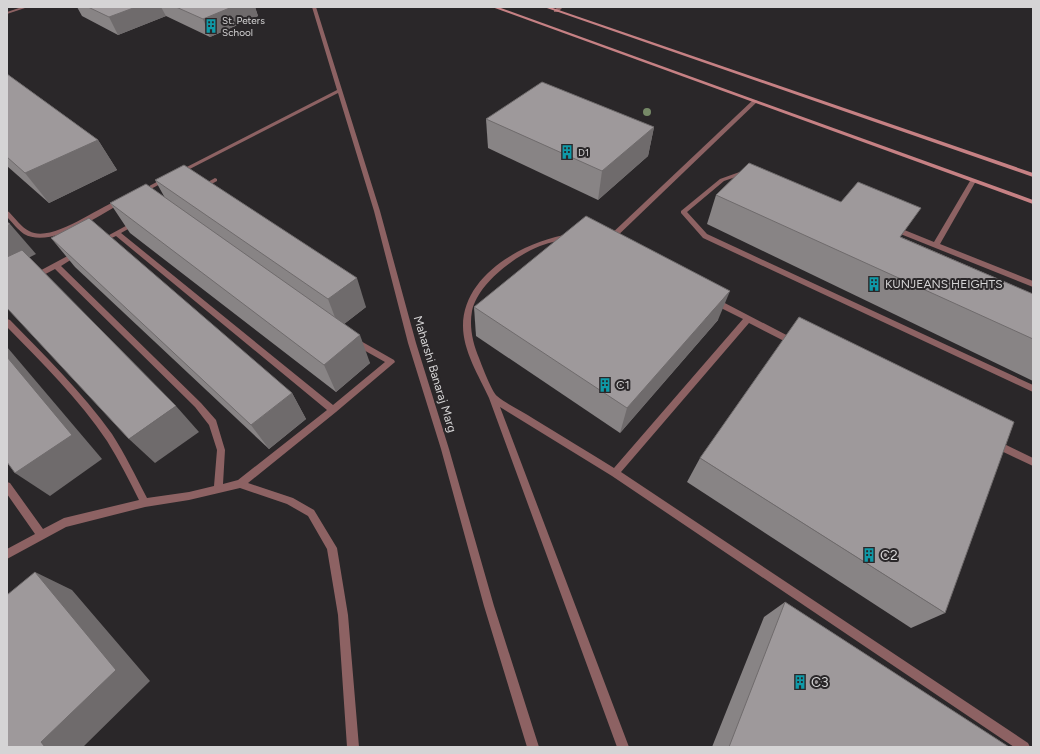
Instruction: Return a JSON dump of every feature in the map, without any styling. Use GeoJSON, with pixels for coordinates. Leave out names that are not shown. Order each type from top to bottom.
{"type":"FeatureCollection","features":[{"type":"Feature","properties":{"kind":"street"},"geometry":{"type":"LineString","coordinates":[[7,13],[26,7]]}},
{"type":"Feature","properties":{"kind":"street","name":"Maharshi Banaraj Marg"},"geometry":{"type":"LineString","coordinates":[[314,7],[377,211],[412,343],[445,449],[489,606],[534,747]]}},
{"type":"Feature","properties":{"kind":"street"},"geometry":{"type":"LineString","coordinates":[[494,7],[1033,202]]}},
{"type":"Feature","properties":{"kind":"street"},"geometry":{"type":"LineString","coordinates":[[546,7],[1033,175]]}},
{"type":"Feature","properties":{"kind":"street"},"geometry":{"type":"LineString","coordinates":[[556,10],[561,7]]}},
{"type":"Feature","properties":{"kind":"street"},"geometry":{"type":"LineString","coordinates":[[134,195],[339,91]]}},
{"type":"Feature","properties":{"kind":"street"},"geometry":{"type":"LineString","coordinates":[[612,247],[605,244],[755,101]]}},
{"type":"Feature","properties":{"kind":"street"},"geometry":{"type":"LineString","coordinates":[[756,174],[748,171],[722,180],[683,212],[705,236],[1033,389]]}},
{"type":"Feature","properties":{"kind":"street"},"geometry":{"type":"LineString","coordinates":[[196,191],[215,180]]}},
{"type":"Feature","properties":{"kind":"street"},"geometry":{"type":"LineString","coordinates":[[936,245],[973,181]]}},
{"type":"Feature","properties":{"kind":"street"},"geometry":{"type":"LineString","coordinates":[[7,213],[28,233],[43,237],[58,233],[127,199]]}},
{"type":"Feature","properties":{"kind":"street"},"geometry":{"type":"LineString","coordinates":[[96,244],[143,219]]}},
{"type":"Feature","properties":{"kind":"street"},"geometry":{"type":"LineString","coordinates":[[885,225],[1033,284]]}},
{"type":"Feature","properties":{"kind":"street"},"geometry":{"type":"LineString","coordinates":[[117,233],[333,410]]}},
{"type":"Feature","properties":{"kind":"street"},"geometry":{"type":"LineString","coordinates":[[576,236],[554,238],[525,249],[484,282],[473,298],[467,314],[468,333],[471,346],[493,398],[623,747]]}},
{"type":"Feature","properties":{"kind":"street"},"geometry":{"type":"LineString","coordinates":[[28,280],[83,251]]}},
{"type":"Feature","properties":{"kind":"street"},"geometry":{"type":"LineString","coordinates":[[56,265],[198,405],[213,424],[221,450],[218,489]]}},
{"type":"Feature","properties":{"kind":"street"},"geometry":{"type":"LineString","coordinates":[[707,298],[798,344]]}},
{"type":"Feature","properties":{"kind":"street"},"geometry":{"type":"LineString","coordinates":[[614,473],[748,319]]}},
{"type":"Feature","properties":{"kind":"street"},"geometry":{"type":"LineString","coordinates":[[7,322],[73,391],[103,429],[145,503]]}},
{"type":"Feature","properties":{"kind":"street"},"geometry":{"type":"LineString","coordinates":[[7,554],[64,524],[145,503],[189,496],[240,484],[391,362],[348,338]]}},
{"type":"Feature","properties":{"kind":"street"},"geometry":{"type":"LineString","coordinates":[[493,398],[614,473],[1024,747]]}},
{"type":"Feature","properties":{"kind":"street"},"geometry":{"type":"LineString","coordinates":[[990,441],[1033,462]]}},
{"type":"Feature","properties":{"kind":"street"},"geometry":{"type":"LineString","coordinates":[[240,484],[290,501],[311,513],[332,548],[343,615],[352,747]]}},
{"type":"Feature","properties":{"kind":"street"},"geometry":{"type":"LineString","coordinates":[[7,486],[41,535]]}},
{"type":"Feature","properties":{"kind":"building"},"geometry":{"type":"Polygon","coordinates":[[[88,7],[136,7],[109,17],[88,7]]]}},
{"type":"Feature","properties":{"kind":"building"},"geometry":{"type":"Polygon","coordinates":[[[176,7],[232,7],[203,19],[176,7]]]}},
{"type":"Feature","properties":{"kind":"building"},"geometry":{"type":"Polygon","coordinates":[[[7,74],[98,140],[25,173],[7,157],[7,74]]]}},
{"type":"Feature","properties":{"kind":"building"},"geometry":{"type":"Polygon","coordinates":[[[542,82],[654,127],[602,171],[486,119],[542,82]]]}},
{"type":"Feature","properties":{"kind":"building"},"geometry":{"type":"Polygon","coordinates":[[[749,163],[841,202],[858,182],[921,208],[900,237],[1033,294],[1033,339],[716,195],[749,163]]]}},
{"type":"Feature","properties":{"kind":"building"},"geometry":{"type":"Polygon","coordinates":[[[184,165],[357,278],[328,299],[155,180],[184,165]]]}},
{"type":"Feature","properties":{"kind":"building"},"geometry":{"type":"Polygon","coordinates":[[[146,184],[360,335],[324,365],[110,203],[146,184]]]}},
{"type":"Feature","properties":{"kind":"building","name":"C1"},"geometry":{"type":"Polygon","coordinates":[[[586,216],[730,291],[627,408],[474,307],[586,216]]]}},
{"type":"Feature","properties":{"kind":"building"},"geometry":{"type":"Polygon","coordinates":[[[89,218],[292,393],[251,425],[51,238],[89,218]]]}},
{"type":"Feature","properties":{"kind":"building"},"geometry":{"type":"Polygon","coordinates":[[[22,250],[176,406],[129,439],[7,308],[7,257],[22,250]]]}},
{"type":"Feature","properties":{"kind":"building","name":"C2"},"geometry":{"type":"Polygon","coordinates":[[[799,317],[1014,422],[945,613],[700,458],[799,317]]]}},
{"type":"Feature","properties":{"kind":"building"},"geometry":{"type":"Polygon","coordinates":[[[7,357],[72,435],[15,473],[7,462],[7,357]]]}},
{"type":"Feature","properties":{"kind":"building"},"geometry":{"type":"Polygon","coordinates":[[[35,572],[116,670],[41,742],[45,747],[7,747],[7,595],[35,572]]]}},
{"type":"Feature","properties":{"kind":"building","name":"C3"},"geometry":{"type":"Polygon","coordinates":[[[785,602],[1009,747],[729,747],[785,602]]]}},
{"type":"Feature","properties":{"kind":"place","name":"St. Peters School"},"geometry":{"type":"Point","coordinates":[211,26]}},
{"type":"Feature","properties":{"kind":"place","name":"D1"},"geometry":{"type":"Point","coordinates":[567,152]}},
{"type":"Feature","properties":{"kind":"place","name":"KUNJEANS HEIGHTS"},"geometry":{"type":"Point","coordinates":[874,284]}},
{"type":"Feature","properties":{"kind":"place","name":"C1"},"geometry":{"type":"Point","coordinates":[605,385]}},
{"type":"Feature","properties":{"kind":"place","name":"C2"},"geometry":{"type":"Point","coordinates":[869,555]}},
{"type":"Feature","properties":{"kind":"place","name":"C3"},"geometry":{"type":"Point","coordinates":[800,682]}}]}
